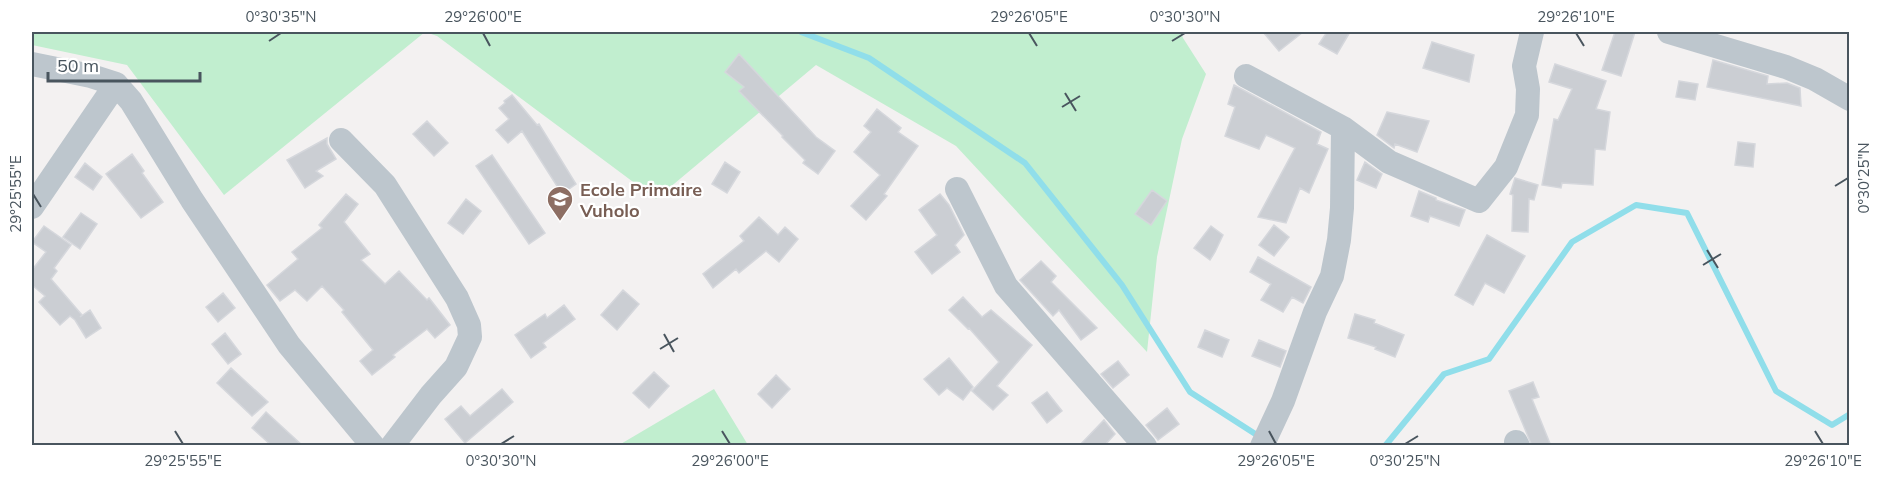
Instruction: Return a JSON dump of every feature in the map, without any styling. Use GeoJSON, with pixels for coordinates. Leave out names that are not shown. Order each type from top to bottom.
{"type":"FeatureCollection","features":[{"type":"Feature","properties":{"kind":"street"},"geometry":{"type":"LineString","coordinates":[[1246,76],[1343,128],[1389,162],[1479,201],[1506,167],[1527,115],[1528,89],[1524,66],[1532,32]]}},
{"type":"Feature","properties":{"kind":"street"},"geometry":{"type":"LineString","coordinates":[[1669,32],[1786,67],[1815,79],[1850,99]]}},
{"type":"Feature","properties":{"kind":"street"},"geometry":{"type":"LineString","coordinates":[[32,64],[91,76],[116,84],[131,100],[192,200],[289,345],[373,446]]}},
{"type":"Feature","properties":{"kind":"street"},"geometry":{"type":"LineString","coordinates":[[32,207],[116,84]]}},
{"type":"Feature","properties":{"kind":"street"},"geometry":{"type":"LineString","coordinates":[[1262,446],[1283,401],[1315,312],[1332,276],[1340,240],[1343,128]]}},
{"type":"Feature","properties":{"kind":"street"},"geometry":{"type":"LineString","coordinates":[[341,140],[385,185],[457,298],[469,325],[470,337],[456,368],[431,395],[392,446]]}},
{"type":"Feature","properties":{"kind":"street"},"geometry":{"type":"LineString","coordinates":[[957,189],[1006,286],[1145,446]]}},
{"type":"Feature","properties":{"kind":"green space"},"geometry":{"type":"Polygon","coordinates":[[[32,32],[425,32],[224,195],[127,65],[32,45],[32,32]]]}},
{"type":"Feature","properties":{"kind":"green space"},"geometry":{"type":"Polygon","coordinates":[[[425,32],[1181,32],[1206,74],[1182,139],[1157,257],[1147,352],[956,146],[816,65],[656,199],[437,36],[425,32]]]}},
{"type":"Feature","properties":{"kind":"green space"},"geometry":{"type":"Polygon","coordinates":[[[714,389],[748,445],[619,445],[714,389]]]}},
{"type":"Feature","properties":{"kind":"building"},"geometry":{"type":"Polygon","coordinates":[[[1263,32],[1303,32],[1279,51],[1263,32]]]}},
{"type":"Feature","properties":{"kind":"building"},"geometry":{"type":"Polygon","coordinates":[[[1327,32],[1350,32],[1337,54],[1319,44],[1327,32]]]}},
{"type":"Feature","properties":{"kind":"building"},"geometry":{"type":"Polygon","coordinates":[[[1615,32],[1635,32],[1621,76],[1602,70],[1615,32]]]}},
{"type":"Feature","properties":{"kind":"building"},"geometry":{"type":"Polygon","coordinates":[[[1432,42],[1474,55],[1469,82],[1423,68],[1432,42]]]}},
{"type":"Feature","properties":{"kind":"building"},"geometry":{"type":"Polygon","coordinates":[[[739,54],[816,137],[835,151],[818,174],[803,163],[805,160],[739,91],[744,87],[725,72],[739,54]]]}},
{"type":"Feature","properties":{"kind":"building"},"geometry":{"type":"Polygon","coordinates":[[[1713,60],[1768,76],[1767,84],[1787,83],[1800,88],[1801,106],[1707,87],[1713,60]]]}},
{"type":"Feature","properties":{"kind":"building"},"geometry":{"type":"Polygon","coordinates":[[[1555,64],[1606,81],[1596,109],[1610,112],[1605,150],[1595,149],[1593,185],[1562,183],[1561,188],[1542,185],[1554,119],[1558,120],[1572,89],[1549,82],[1555,64]]]}},
{"type":"Feature","properties":{"kind":"building"},"geometry":{"type":"Polygon","coordinates":[[[1679,81],[1698,84],[1695,100],[1676,97],[1679,81]]]}},
{"type":"Feature","properties":{"kind":"building"},"geometry":{"type":"Polygon","coordinates":[[[1234,85],[1321,132],[1317,144],[1328,149],[1309,193],[1300,188],[1286,223],[1258,217],[1295,148],[1266,135],[1259,149],[1225,136],[1235,107],[1228,104],[1234,85]]]}},
{"type":"Feature","properties":{"kind":"building"},"geometry":{"type":"Polygon","coordinates":[[[512,95],[537,125],[539,124],[576,184],[562,194],[522,131],[508,143],[496,130],[509,119],[499,108],[512,95]]]}},
{"type":"Feature","properties":{"kind":"building"},"geometry":{"type":"Polygon","coordinates":[[[877,109],[901,128],[898,132],[918,146],[884,194],[887,196],[866,220],[851,206],[880,175],[854,152],[871,132],[864,126],[877,109]]]}},
{"type":"Feature","properties":{"kind":"building"},"geometry":{"type":"Polygon","coordinates":[[[1387,112],[1429,121],[1417,152],[1395,144],[1394,148],[1377,135],[1387,112]]]}},
{"type":"Feature","properties":{"kind":"building"},"geometry":{"type":"Polygon","coordinates":[[[427,121],[448,143],[434,156],[413,134],[427,121]]]}},
{"type":"Feature","properties":{"kind":"building"},"geometry":{"type":"Polygon","coordinates":[[[327,138],[327,144],[336,159],[316,171],[323,176],[305,188],[287,160],[327,138]]]}},
{"type":"Feature","properties":{"kind":"building"},"geometry":{"type":"Polygon","coordinates":[[[1738,142],[1755,144],[1753,167],[1735,165],[1738,142]]]}},
{"type":"Feature","properties":{"kind":"building"},"geometry":{"type":"Polygon","coordinates":[[[132,154],[144,171],[142,173],[163,202],[141,218],[106,174],[132,154]]]}},
{"type":"Feature","properties":{"kind":"building"},"geometry":{"type":"Polygon","coordinates":[[[492,155],[545,233],[529,244],[476,166],[492,155]]]}},
{"type":"Feature","properties":{"kind":"building"},"geometry":{"type":"Polygon","coordinates":[[[725,162],[740,172],[727,193],[712,184],[725,162]]]}},
{"type":"Feature","properties":{"kind":"building"},"geometry":{"type":"Polygon","coordinates":[[[1365,162],[1382,174],[1376,188],[1357,180],[1365,162]]]}},
{"type":"Feature","properties":{"kind":"building"},"geometry":{"type":"Polygon","coordinates":[[[85,163],[102,177],[93,190],[75,177],[85,163]]]}},
{"type":"Feature","properties":{"kind":"building"},"geometry":{"type":"Polygon","coordinates":[[[1515,178],[1538,185],[1534,200],[1529,199],[1528,232],[1512,231],[1513,195],[1510,194],[1515,178]]]}},
{"type":"Feature","properties":{"kind":"building"},"geometry":{"type":"Polygon","coordinates":[[[1152,190],[1167,201],[1151,225],[1135,214],[1152,190]]]}},
{"type":"Feature","properties":{"kind":"building"},"geometry":{"type":"Polygon","coordinates":[[[1419,191],[1436,200],[1465,210],[1459,226],[1430,216],[1428,222],[1411,216],[1419,191]]]}},
{"type":"Feature","properties":{"kind":"building"},"geometry":{"type":"Polygon","coordinates":[[[346,194],[358,204],[344,222],[370,254],[361,260],[385,284],[399,271],[427,300],[429,298],[450,325],[435,338],[427,329],[393,355],[395,357],[372,375],[360,361],[373,350],[342,312],[344,310],[322,286],[307,301],[295,290],[280,301],[267,285],[298,259],[292,252],[322,228],[319,225],[346,194]]]}},
{"type":"Feature","properties":{"kind":"building"},"geometry":{"type":"Polygon","coordinates":[[[940,194],[949,205],[964,235],[955,245],[960,252],[932,274],[915,252],[937,235],[919,210],[940,194]]]}},
{"type":"Feature","properties":{"kind":"building"},"geometry":{"type":"Polygon","coordinates":[[[466,199],[481,211],[463,234],[448,223],[466,199]]]}},
{"type":"Feature","properties":{"kind":"building"},"geometry":{"type":"Polygon","coordinates":[[[81,213],[97,224],[80,249],[63,237],[81,213]]]}},
{"type":"Feature","properties":{"kind":"building"},"geometry":{"type":"Polygon","coordinates":[[[759,217],[778,235],[785,227],[798,239],[779,262],[766,251],[739,273],[736,269],[713,288],[703,274],[744,241],[740,236],[759,217]]]}},
{"type":"Feature","properties":{"kind":"building"},"geometry":{"type":"Polygon","coordinates":[[[1274,225],[1289,237],[1274,256],[1259,245],[1274,225]]]}},
{"type":"Feature","properties":{"kind":"building"},"geometry":{"type":"Polygon","coordinates":[[[44,226],[71,245],[54,268],[57,271],[51,279],[82,315],[80,317],[90,310],[101,328],[86,338],[70,316],[60,325],[39,302],[45,296],[32,285],[32,270],[46,252],[32,242],[44,226]]]}},
{"type":"Feature","properties":{"kind":"building"},"geometry":{"type":"Polygon","coordinates":[[[1211,226],[1223,235],[1210,260],[1194,248],[1211,226]]]}},
{"type":"Feature","properties":{"kind":"building"},"geometry":{"type":"Polygon","coordinates":[[[1487,235],[1525,256],[1504,293],[1485,283],[1473,305],[1455,295],[1487,235]]]}},
{"type":"Feature","properties":{"kind":"building"},"geometry":{"type":"Polygon","coordinates":[[[1258,257],[1311,287],[1303,303],[1292,297],[1283,312],[1261,300],[1271,284],[1250,272],[1258,257]]]}},
{"type":"Feature","properties":{"kind":"building"},"geometry":{"type":"Polygon","coordinates":[[[1041,261],[1056,276],[1051,282],[1097,328],[1081,340],[1059,310],[1053,316],[1020,280],[1041,261]]]}},
{"type":"Feature","properties":{"kind":"building"},"geometry":{"type":"Polygon","coordinates":[[[623,290],[639,304],[617,330],[601,315],[623,290]]]}},
{"type":"Feature","properties":{"kind":"building"},"geometry":{"type":"Polygon","coordinates":[[[223,293],[235,308],[218,322],[206,307],[223,293]]]}},
{"type":"Feature","properties":{"kind":"building"},"geometry":{"type":"Polygon","coordinates":[[[963,297],[982,317],[991,310],[1032,345],[997,386],[1008,395],[993,410],[972,391],[999,362],[969,328],[949,310],[963,297]]]}},
{"type":"Feature","properties":{"kind":"building"},"geometry":{"type":"Polygon","coordinates":[[[564,305],[575,319],[543,343],[546,347],[531,358],[515,335],[545,314],[547,318],[564,305]]]}},
{"type":"Feature","properties":{"kind":"building"},"geometry":{"type":"Polygon","coordinates":[[[1355,314],[1375,320],[1374,323],[1404,335],[1395,357],[1375,349],[1376,347],[1348,338],[1355,314]]]}},
{"type":"Feature","properties":{"kind":"building"},"geometry":{"type":"Polygon","coordinates":[[[1205,330],[1229,340],[1222,357],[1198,347],[1205,330]]]}},
{"type":"Feature","properties":{"kind":"building"},"geometry":{"type":"Polygon","coordinates":[[[225,333],[241,354],[228,364],[212,344],[225,333]]]}},
{"type":"Feature","properties":{"kind":"building"},"geometry":{"type":"Polygon","coordinates":[[[1259,340],[1286,351],[1280,367],[1252,356],[1259,340]]]}},
{"type":"Feature","properties":{"kind":"building"},"geometry":{"type":"Polygon","coordinates":[[[949,358],[973,387],[963,400],[947,388],[939,395],[924,379],[949,358]]]}},
{"type":"Feature","properties":{"kind":"building"},"geometry":{"type":"Polygon","coordinates":[[[1118,361],[1129,375],[1113,388],[1101,374],[1118,361]]]}},
{"type":"Feature","properties":{"kind":"building"},"geometry":{"type":"Polygon","coordinates":[[[231,368],[268,402],[252,416],[217,383],[231,368]]]}},
{"type":"Feature","properties":{"kind":"building"},"geometry":{"type":"Polygon","coordinates":[[[654,372],[669,386],[649,408],[633,393],[654,372]]]}},
{"type":"Feature","properties":{"kind":"building"},"geometry":{"type":"Polygon","coordinates":[[[776,375],[790,389],[772,408],[758,394],[776,375]]]}},
{"type":"Feature","properties":{"kind":"building"},"geometry":{"type":"Polygon","coordinates":[[[1533,382],[1539,397],[1532,399],[1551,446],[1532,446],[1509,391],[1533,382]]]}},
{"type":"Feature","properties":{"kind":"building"},"geometry":{"type":"Polygon","coordinates":[[[502,389],[513,402],[465,443],[445,419],[461,406],[470,416],[502,389]]]}},
{"type":"Feature","properties":{"kind":"building"},"geometry":{"type":"Polygon","coordinates":[[[1047,392],[1062,411],[1047,423],[1032,403],[1047,392]]]}},
{"type":"Feature","properties":{"kind":"building"},"geometry":{"type":"Polygon","coordinates":[[[1167,408],[1179,424],[1158,440],[1146,425],[1167,408]]]}},
{"type":"Feature","properties":{"kind":"building"},"geometry":{"type":"Polygon","coordinates":[[[266,412],[303,446],[272,446],[252,428],[266,412]]]}},
{"type":"Feature","properties":{"kind":"building"},"geometry":{"type":"Polygon","coordinates":[[[1104,420],[1115,434],[1104,446],[1079,446],[1104,420]]]}},
{"type":"Feature","properties":{"kind":"waterway"},"geometry":{"type":"LineString","coordinates":[[801,32],[869,58],[1025,163],[1122,285],[1190,392],[1260,437]]}},
{"type":"Feature","properties":{"kind":"waterway"},"geometry":{"type":"LineString","coordinates":[[1385,446],[1444,374],[1489,359],[1572,242],[1636,205],[1687,213],[1776,391],[1832,425],[1850,414]]}},
{"type":"Feature","properties":{"kind":"place","name":"Ecole Primaire Vuholo"},"geometry":{"type":"Point","coordinates":[560,222]}}]}
